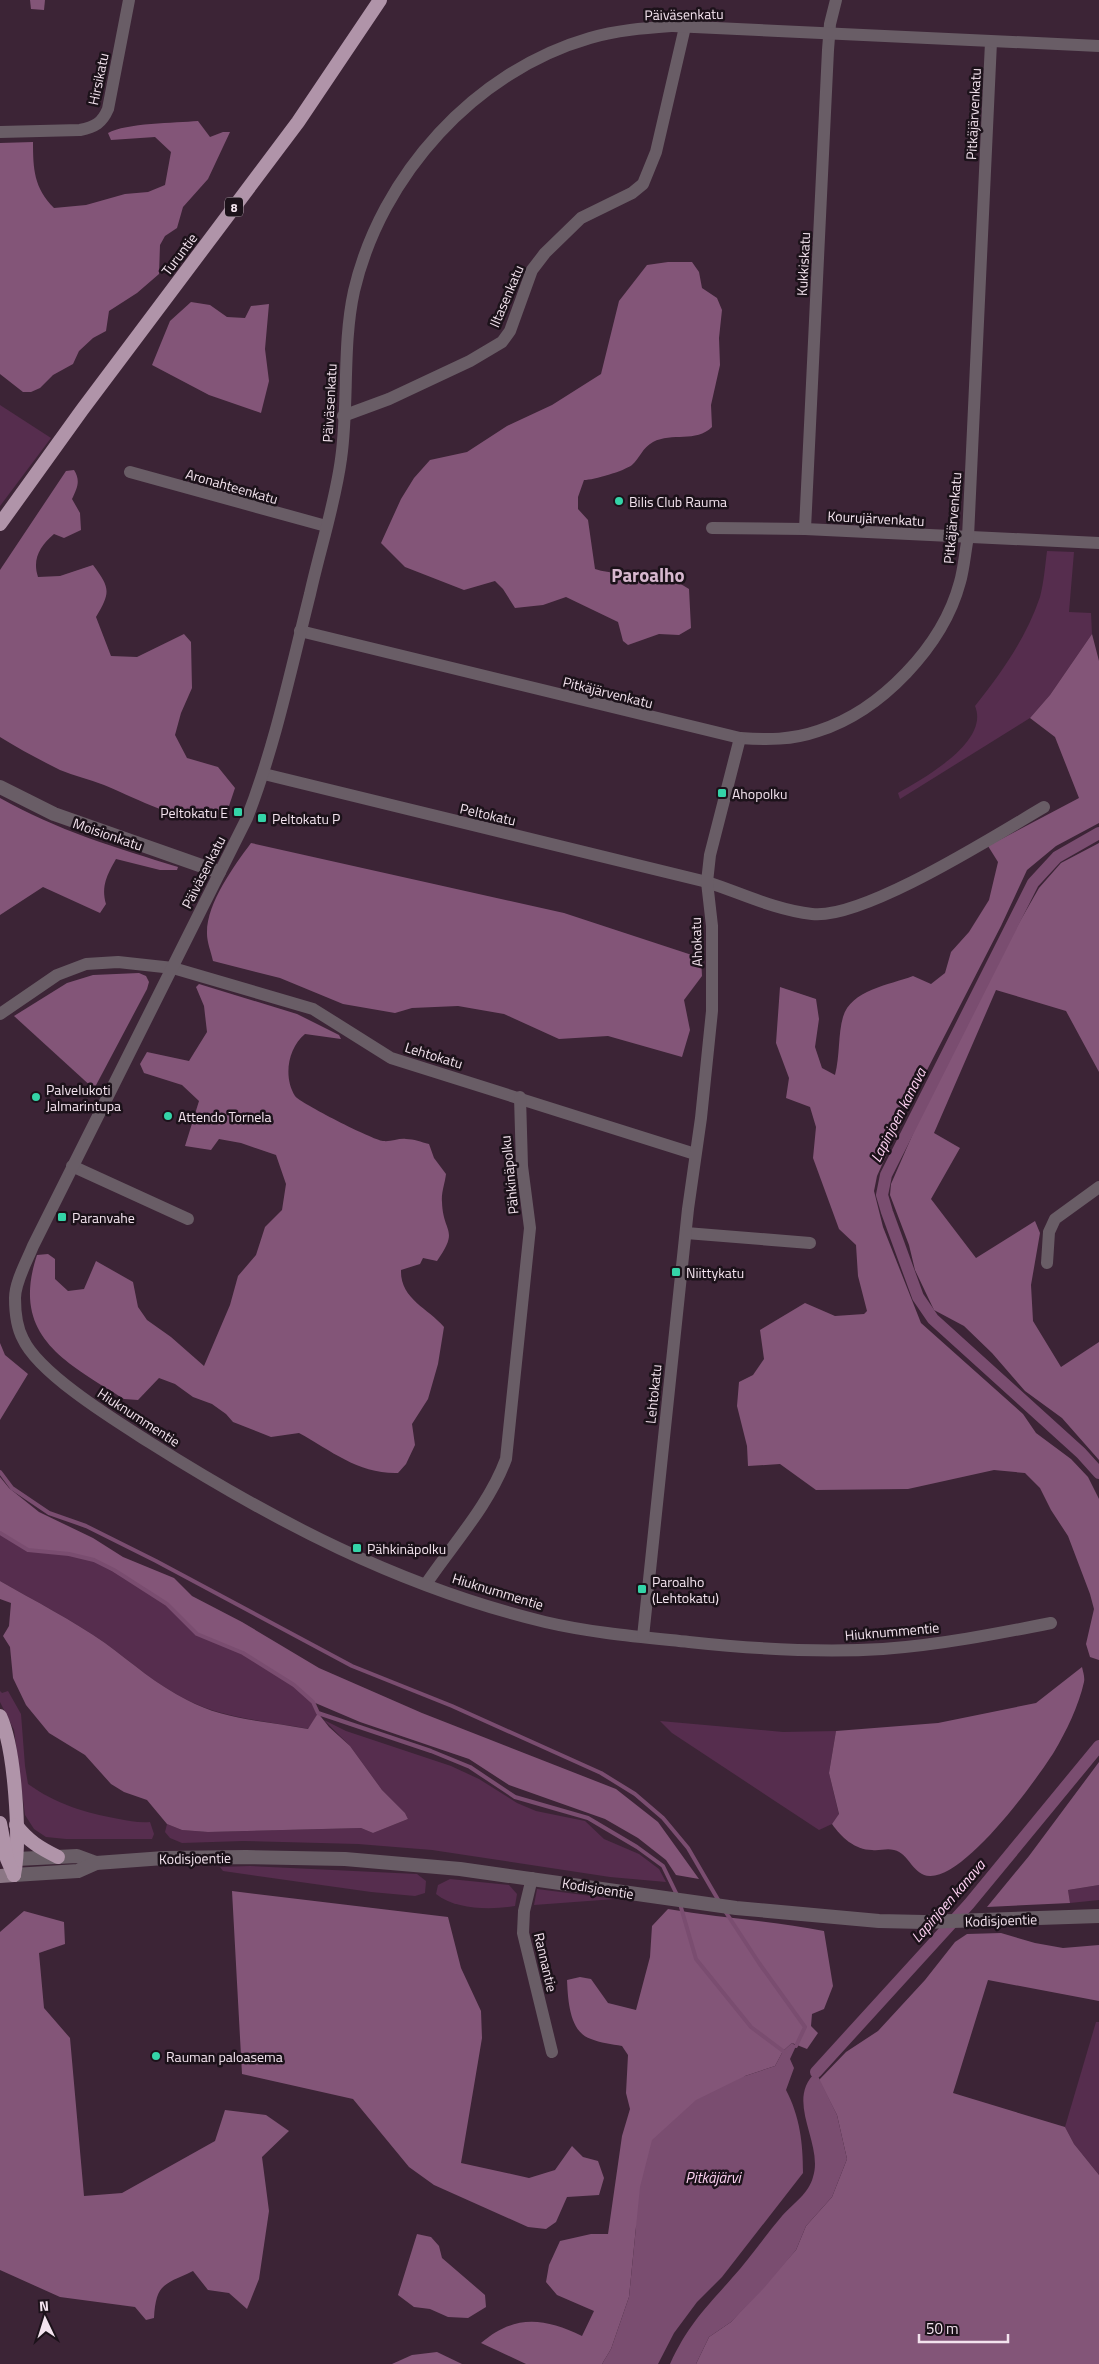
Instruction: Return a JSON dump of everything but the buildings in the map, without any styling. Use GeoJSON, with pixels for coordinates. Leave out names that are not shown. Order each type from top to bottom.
{"type":"FeatureCollection","features":[{"type":"Feature","properties":{"kind":"highway","name":"Turuntie"},"geometry":{"type":"LineString","coordinates":[[0,524],[82,410],[298,122],[380,0]]}},
{"type":"Feature","properties":{"kind":"highway"},"geometry":{"type":"LineString","coordinates":[[0,1716],[12,1762],[16,1825],[8,1859],[7,1875]]}},
{"type":"Feature","properties":{"kind":"highway"},"geometry":{"type":"LineString","coordinates":[[0,1823],[8,1859]]}},
{"type":"Feature","properties":{"kind":"highway"},"geometry":{"type":"LineString","coordinates":[[16,1825],[27,1839],[37,1847],[58,1857]]}},
{"type":"Feature","properties":{"kind":"street","name":"Hirsikatu"},"geometry":{"type":"LineString","coordinates":[[0,132],[80,130],[91,128],[100,123],[108,109],[129,0]]}},
{"type":"Feature","properties":{"kind":"street","name":"Kukkiskatu"},"geometry":{"type":"LineString","coordinates":[[805,529],[829,34],[836,0]]}},
{"type":"Feature","properties":{"kind":"street","name":"Päiväsenkatu"},"geometry":{"type":"LineString","coordinates":[[18,1323],[15,1295],[33,1246],[247,818],[264,774],[326,526],[341,458],[348,327],[363,258],[385,207],[416,159],[455,117],[503,79],[547,54],[590,38],[646,28],[685,27],[1099,46]]}},
{"type":"Feature","properties":{"kind":"street","name":"Iltasenkatu"},"geometry":{"type":"LineString","coordinates":[[343,416],[390,399],[470,361],[502,342],[510,331],[532,270],[548,249],[581,218],[632,193],[643,184],[656,152],[685,27]]}},
{"type":"Feature","properties":{"kind":"street","name":"Pitkäjärvenkatu"},"geometry":{"type":"LineString","coordinates":[[300,631],[740,738],[786,739],[816,732],[850,717],[885,693],[926,650],[945,618],[960,583],[968,537],[991,42]]}},
{"type":"Feature","properties":{"kind":"street","name":"Aronahteenkatu"},"geometry":{"type":"LineString","coordinates":[[130,472],[326,526]]}},
{"type":"Feature","properties":{"kind":"street","name":"Kourujärvenkatu"},"geometry":{"type":"LineString","coordinates":[[712,528],[805,529],[1099,543]]}},
{"type":"Feature","properties":{"kind":"street","name":"Ahokatu"},"geometry":{"type":"LineString","coordinates":[[695,1151],[712,1011],[712,926],[706,882],[710,855],[740,738]]}},
{"type":"Feature","properties":{"kind":"street","name":"Peltokatu"},"geometry":{"type":"LineString","coordinates":[[264,774],[706,882]]}},
{"type":"Feature","properties":{"kind":"street","name":"Moisionkatu"},"geometry":{"type":"LineString","coordinates":[[0,787],[54,814],[219,872]]}},
{"type":"Feature","properties":{"kind":"street"},"geometry":{"type":"LineString","coordinates":[[706,882],[783,908],[813,914],[840,911],[904,885],[1044,808]]}},
{"type":"Feature","properties":{"kind":"street","name":"Lehtokatu"},"geometry":{"type":"LineString","coordinates":[[0,1014],[57,975],[86,964],[118,962],[173,968],[313,1009],[391,1058],[695,1151],[643,1637]]}},
{"type":"Feature","properties":{"kind":"street","name":"Pähkinäpolku"},"geometry":{"type":"LineString","coordinates":[[426,1584],[483,1502],[499,1476],[506,1459],[530,1228],[522,1166],[520,1097]]}},
{"type":"Feature","properties":{"kind":"street"},"geometry":{"type":"LineString","coordinates":[[72,1166],[188,1219]]}},
{"type":"Feature","properties":{"kind":"street"},"geometry":{"type":"LineString","coordinates":[[1047,1264],[1049,1232],[1055,1219],[1099,1187]]}},
{"type":"Feature","properties":{"kind":"street"},"geometry":{"type":"LineString","coordinates":[[686,1232],[810,1243]]}},
{"type":"Feature","properties":{"kind":"street","name":"Hiuknummentie"},"geometry":{"type":"LineString","coordinates":[[18,1323],[23,1339],[34,1357],[97,1409],[222,1488],[280,1521],[378,1566],[496,1608],[543,1621],[643,1637],[754,1649],[836,1651],[884,1649],[950,1642],[1051,1623]]}},
{"type":"Feature","properties":{"kind":"street","name":"Kodisjoentie"},"geometry":{"type":"LineString","coordinates":[[8,1859],[77,1856],[96,1862],[182,1858],[344,1859],[460,1869],[736,1908],[870,1920],[924,1922],[1099,1916]]}},
{"type":"Feature","properties":{"kind":"street","name":"Kodisjoentie"},"geometry":{"type":"LineString","coordinates":[[7,1875],[78,1870],[96,1862]]}},
{"type":"Feature","properties":{"kind":"street","name":"Rannantie"},"geometry":{"type":"LineString","coordinates":[[532,1878],[524,1911],[523,1933],[552,2052]]}},
{"type":"Feature","properties":{"kind":"shaded area"},"geometry":{"type":"Polygon","coordinates":[[[30,0],[45,0],[44,10],[31,9],[30,0]]]}},
{"type":"Feature","properties":{"kind":"shaded area"},"geometry":{"type":"Polygon","coordinates":[[[198,121],[210,137],[223,132],[230,132],[208,179],[183,207],[177,228],[165,236],[160,245],[159,274],[137,293],[109,311],[106,331],[93,338],[79,351],[73,364],[53,375],[40,388],[31,392],[23,392],[0,374],[0,143],[33,142],[33,161],[36,178],[42,193],[54,208],[86,205],[125,194],[148,192],[165,185],[171,152],[155,137],[111,140],[108,133],[138,125],[198,121]]]}},
{"type":"Feature","properties":{"kind":"shaded area"},"geometry":{"type":"Polygon","coordinates":[[[668,262],[692,262],[699,272],[702,288],[717,298],[722,310],[719,338],[720,365],[711,405],[712,427],[699,435],[660,439],[646,447],[632,465],[609,475],[584,480],[578,497],[578,509],[588,520],[595,569],[666,578],[689,589],[691,628],[679,635],[659,634],[628,645],[623,641],[618,622],[566,597],[543,605],[515,608],[503,589],[495,581],[464,590],[405,567],[381,543],[401,499],[414,478],[430,460],[467,452],[507,426],[552,405],[601,374],[619,301],[647,265],[668,262]]]}},
{"type":"Feature","properties":{"kind":"shaded area"},"geometry":{"type":"Polygon","coordinates":[[[191,302],[210,305],[227,317],[245,318],[251,306],[269,304],[265,349],[269,381],[261,413],[209,395],[152,365],[170,321],[191,302]]]}},
{"type":"Feature","properties":{"kind":"shaded area"},"geometry":{"type":"Polygon","coordinates":[[[0,405],[51,438],[0,506],[0,405]]]}},
{"type":"Feature","properties":{"kind":"shaded area"},"geometry":{"type":"Polygon","coordinates":[[[74,470],[78,481],[72,499],[80,513],[81,530],[64,538],[54,534],[45,543],[38,553],[36,570],[38,577],[60,576],[93,565],[103,579],[106,590],[104,602],[96,617],[111,656],[137,657],[184,634],[191,642],[192,688],[181,713],[175,735],[187,758],[218,767],[235,788],[226,815],[213,819],[181,816],[147,804],[104,785],[60,770],[0,737],[0,570],[66,471],[74,470]]]}},
{"type":"Feature","properties":{"kind":"shaded area"},"geometry":{"type":"Polygon","coordinates":[[[1047,551],[1074,552],[1069,612],[1091,613],[1092,634],[1050,695],[1030,718],[900,799],[898,793],[952,757],[973,733],[977,719],[975,706],[995,680],[1028,627],[1040,597],[1047,551]]]}},
{"type":"Feature","properties":{"kind":"shaded area"},"geometry":{"type":"Polygon","coordinates":[[[1092,634],[1099,661],[1099,823],[1056,846],[1027,870],[1001,926],[907,1109],[877,1176],[874,1191],[883,1227],[921,1323],[1023,1414],[1036,1433],[1071,1459],[1088,1477],[1099,1499],[1099,1660],[1090,1657],[1086,1644],[1094,1609],[1068,1536],[1051,1510],[1040,1488],[1025,1473],[994,1470],[908,1489],[816,1490],[780,1464],[748,1466],[747,1446],[737,1406],[739,1382],[753,1375],[764,1359],[760,1330],[805,1303],[835,1316],[864,1314],[867,1311],[858,1276],[856,1245],[839,1229],[813,1158],[816,1127],[810,1107],[786,1098],[789,1078],[776,1043],[780,987],[816,999],[819,1019],[815,1047],[822,1068],[835,1075],[843,1017],[847,1008],[854,1000],[872,990],[913,976],[931,984],[945,973],[951,952],[969,932],[989,900],[998,862],[988,846],[1079,798],[1055,737],[1030,718],[1050,695],[1092,634]]]}},
{"type":"Feature","properties":{"kind":"shaded area"},"geometry":{"type":"Polygon","coordinates":[[[0,798],[65,829],[178,867],[177,870],[160,870],[116,859],[106,881],[104,892],[106,904],[100,913],[43,887],[0,915],[0,798]]]}},
{"type":"Feature","properties":{"kind":"shaded area"},"geometry":{"type":"Polygon","coordinates":[[[251,843],[564,913],[701,958],[702,976],[684,1000],[690,1030],[682,1057],[608,1036],[559,1039],[504,1014],[458,1006],[412,1008],[395,1013],[343,1004],[280,978],[213,961],[207,934],[211,910],[222,886],[251,843]]]}},
{"type":"Feature","properties":{"kind":"shaded area"},"geometry":{"type":"Polygon","coordinates":[[[1099,843],[1099,1072],[1066,1011],[996,990],[934,1133],[960,1148],[931,1199],[976,1258],[1035,1221],[1040,1233],[1031,1285],[1033,1321],[1061,1367],[1099,1342],[1099,1460],[1062,1418],[1025,1391],[992,1353],[964,1326],[934,1310],[915,1270],[909,1245],[890,1195],[891,1184],[915,1129],[1007,944],[1039,888],[1061,863],[1099,843]]]}},
{"type":"Feature","properties":{"kind":"shaded area"},"geometry":{"type":"Polygon","coordinates":[[[139,973],[146,976],[149,982],[147,989],[94,1089],[14,1016],[67,983],[93,975],[139,973]]]}},
{"type":"Feature","properties":{"kind":"shaded area"},"geometry":{"type":"Polygon","coordinates":[[[199,984],[297,1014],[339,1035],[341,1039],[305,1034],[299,1040],[291,1055],[288,1072],[291,1088],[295,1096],[322,1113],[377,1139],[386,1141],[409,1139],[429,1144],[434,1158],[446,1174],[442,1199],[449,1236],[448,1242],[437,1261],[423,1258],[420,1264],[401,1270],[402,1280],[410,1296],[444,1327],[438,1364],[428,1399],[412,1424],[415,1445],[406,1464],[398,1473],[370,1470],[358,1466],[299,1433],[271,1437],[233,1422],[226,1414],[212,1404],[193,1397],[175,1384],[159,1378],[138,1400],[124,1399],[63,1359],[48,1344],[37,1326],[31,1306],[31,1283],[37,1255],[48,1254],[55,1259],[55,1279],[68,1291],[84,1289],[96,1261],[133,1282],[138,1307],[147,1320],[171,1337],[204,1366],[230,1305],[238,1276],[256,1255],[265,1227],[282,1210],[286,1184],[276,1155],[241,1143],[219,1139],[211,1150],[185,1146],[199,1101],[182,1085],[144,1073],[140,1064],[147,1052],[189,1061],[207,1032],[204,1006],[196,987],[199,984]]]}},
{"type":"Feature","properties":{"kind":"shaded area"},"geometry":{"type":"Polygon","coordinates":[[[0,1343],[5,1355],[28,1374],[0,1420],[0,1343]]]}},
{"type":"Feature","properties":{"kind":"shaded area"},"geometry":{"type":"Polygon","coordinates":[[[0,1477],[9,1488],[39,1512],[93,1538],[123,1557],[174,1578],[192,1596],[242,1622],[319,1668],[422,1713],[616,1789],[658,1822],[699,1879],[676,1875],[666,1860],[638,1838],[605,1819],[509,1785],[469,1759],[360,1722],[313,1702],[294,1685],[243,1653],[197,1634],[167,1604],[94,1560],[69,1554],[28,1550],[0,1533],[0,1477]]]}},
{"type":"Feature","properties":{"kind":"shaded area"},"geometry":{"type":"Polygon","coordinates":[[[0,1533],[8,1539],[94,1560],[167,1604],[197,1634],[243,1653],[294,1685],[313,1702],[318,1713],[309,1729],[247,1719],[216,1711],[187,1700],[165,1688],[105,1643],[0,1581],[0,1533]]]}},
{"type":"Feature","properties":{"kind":"shaded area"},"geometry":{"type":"Polygon","coordinates":[[[0,1581],[80,1626],[165,1688],[201,1707],[231,1716],[308,1729],[318,1713],[329,1727],[350,1746],[382,1790],[405,1813],[408,1819],[373,1833],[361,1828],[208,1832],[182,1830],[167,1824],[147,1800],[124,1792],[111,1784],[85,1755],[49,1733],[26,1705],[13,1678],[10,1647],[3,1636],[9,1626],[11,1603],[0,1599],[0,1581]]]}},
{"type":"Feature","properties":{"kind":"shaded area"},"geometry":{"type":"Polygon","coordinates":[[[1082,1667],[1084,1682],[1082,1691],[1063,1736],[1045,1766],[998,1826],[962,1861],[945,1872],[930,1876],[924,1875],[915,1869],[904,1855],[899,1852],[891,1849],[875,1850],[860,1848],[844,1838],[832,1824],[839,1814],[829,1773],[836,1731],[938,1723],[1036,1703],[1082,1667]]]}},
{"type":"Feature","properties":{"kind":"shaded area"},"geometry":{"type":"Polygon","coordinates":[[[0,1691],[2,1693],[8,1691],[21,1714],[28,1784],[49,1797],[83,1811],[106,1817],[150,1822],[154,1834],[152,1839],[66,1839],[46,1837],[34,1829],[25,1815],[14,1730],[0,1702],[0,1691]]]}},
{"type":"Feature","properties":{"kind":"shaded area"},"geometry":{"type":"Polygon","coordinates":[[[324,1720],[346,1731],[451,1766],[479,1779],[517,1803],[536,1811],[585,1821],[604,1839],[639,1854],[659,1869],[666,1882],[610,1877],[432,1850],[358,1844],[243,1841],[182,1843],[170,1838],[165,1832],[167,1824],[182,1830],[208,1832],[361,1828],[373,1833],[408,1819],[405,1813],[382,1790],[350,1746],[324,1720]]]}},
{"type":"Feature","properties":{"kind":"shaded area"},"geometry":{"type":"Polygon","coordinates":[[[660,1721],[783,1732],[836,1731],[829,1773],[839,1815],[832,1824],[819,1830],[672,1733],[660,1721]]]}},
{"type":"Feature","properties":{"kind":"shaded area"},"geometry":{"type":"Polygon","coordinates":[[[1099,1762],[1099,1885],[1068,1890],[1070,1903],[987,1907],[1029,1856],[1099,1762]]]}},
{"type":"Feature","properties":{"kind":"shaded area"},"geometry":{"type":"Polygon","coordinates":[[[250,1866],[417,1874],[426,1881],[425,1893],[415,1896],[371,1892],[223,1871],[220,1867],[250,1866]]]}},
{"type":"Feature","properties":{"kind":"shaded area"},"geometry":{"type":"Polygon","coordinates":[[[450,1879],[509,1885],[517,1894],[515,1906],[474,1908],[453,1903],[436,1894],[438,1885],[450,1879]]]}},
{"type":"Feature","properties":{"kind":"shaded area"},"geometry":{"type":"Polygon","coordinates":[[[1099,1885],[1099,1900],[1070,1903],[1068,1890],[1099,1885]]]}},
{"type":"Feature","properties":{"kind":"shaded area"},"geometry":{"type":"Polygon","coordinates":[[[537,1889],[615,1899],[534,1905],[537,1889]]]}},
{"type":"Feature","properties":{"kind":"shaded area"},"geometry":{"type":"Polygon","coordinates":[[[232,1891],[448,1917],[461,1968],[481,2011],[482,2038],[461,2163],[529,2178],[555,2170],[572,2146],[583,2157],[598,2161],[604,2178],[599,2195],[567,2197],[556,2222],[546,2229],[528,2227],[434,2185],[409,2167],[353,2099],[242,2074],[232,1891]]]}},
{"type":"Feature","properties":{"kind":"shaded area"},"geometry":{"type":"Polygon","coordinates":[[[668,1909],[824,1931],[833,1986],[824,2009],[812,2014],[811,2026],[818,2033],[807,2049],[792,2043],[783,2051],[775,2066],[745,2076],[636,2227],[629,2297],[611,2349],[602,2364],[526,2364],[481,2343],[506,2327],[530,2322],[555,2325],[582,2336],[594,2311],[557,2295],[546,2282],[549,2265],[560,2241],[591,2234],[608,2234],[622,2136],[630,2109],[626,2093],[628,2055],[622,2046],[595,2040],[578,2030],[571,2014],[567,1980],[580,1977],[591,1979],[608,2003],[636,2010],[650,1957],[652,1926],[668,1909]]]}},
{"type":"Feature","properties":{"kind":"shaded area"},"geometry":{"type":"Polygon","coordinates":[[[24,1911],[64,1922],[65,1944],[39,1953],[44,2008],[70,2038],[84,2196],[122,2193],[215,2141],[225,2110],[266,2115],[289,2131],[262,2157],[269,2211],[259,2279],[247,2309],[229,2293],[208,2290],[193,2271],[163,2287],[157,2298],[154,2318],[146,2320],[135,2307],[60,2297],[0,2270],[0,1932],[24,1911]]]}},
{"type":"Feature","properties":{"kind":"shaded area"},"geometry":{"type":"Polygon","coordinates":[[[1001,1933],[1035,1943],[1063,1948],[1099,1945],[1099,2001],[988,1980],[953,2093],[1065,2127],[1074,2144],[1099,2175],[1099,2364],[696,2364],[709,2337],[731,2322],[796,2250],[806,2226],[832,2197],[847,2159],[837,2115],[819,2080],[846,2052],[878,2031],[925,1980],[955,1942],[967,1934],[1001,1933]]]}},
{"type":"Feature","properties":{"kind":"shaded area"},"geometry":{"type":"Polygon","coordinates":[[[1096,2022],[1099,2022],[1099,2175],[1074,2144],[1065,2127],[1096,2022]]]}},
{"type":"Feature","properties":{"kind":"shaded area"},"geometry":{"type":"Polygon","coordinates":[[[417,2234],[431,2237],[439,2246],[442,2258],[485,2295],[486,2307],[468,2318],[448,2317],[430,2309],[414,2307],[398,2295],[417,2234]]]}},
{"type":"Feature","properties":{"kind":"shaded area"},"geometry":{"type":"Polygon","coordinates":[[[437,2352],[462,2364],[392,2364],[412,2355],[437,2352]]]}},
{"type":"Feature","properties":{"kind":"water","name":"Pitkäjärvi"},"geometry":{"type":"Polygon","coordinates":[[[792,2043],[796,2046],[790,2059],[794,2068],[786,2090],[795,2110],[800,2130],[803,2173],[722,2277],[697,2302],[674,2333],[658,2364],[602,2364],[611,2349],[629,2297],[640,2187],[652,2140],[696,2100],[745,2076],[775,2066],[783,2051],[792,2043]]]}},
{"type":"Feature","properties":{"kind":"water"},"geometry":{"type":"Polygon","coordinates":[[[816,2072],[837,2115],[847,2159],[832,2197],[806,2226],[796,2250],[764,2288],[731,2322],[709,2337],[696,2364],[670,2364],[697,2318],[811,2183],[815,2164],[814,2150],[804,2109],[804,2096],[807,2083],[816,2072]]]}},
{"type":"Feature","properties":{"kind":"waterway","name":"Lapinjoen kanava"},"geometry":{"type":"LineString","coordinates":[[1099,833],[1057,857],[1033,883],[886,1175],[882,1195],[918,1297],[933,1319],[1081,1453],[1099,1473]]}},
{"type":"Feature","properties":{"kind":"waterway"},"geometry":{"type":"LineString","coordinates":[[0,1472],[12,1488],[49,1513],[86,1526],[156,1561],[352,1666],[452,1706],[601,1773],[635,1794],[663,1818],[688,1848],[720,1903]]}},
{"type":"Feature","properties":{"kind":"waterway"},"geometry":{"type":"LineString","coordinates":[[0,1533],[28,1550],[69,1554],[94,1560],[114,1570],[167,1604],[197,1634],[243,1653],[294,1685],[313,1702],[318,1713],[431,1751],[470,1767],[515,1797],[588,1818],[637,1847],[663,1866],[678,1897]]}},
{"type":"Feature","properties":{"kind":"waterway","name":"Lapinjoen kanava"},"geometry":{"type":"LineString","coordinates":[[816,2072],[969,1904],[1099,1746]]}},
{"type":"Feature","properties":{"kind":"waterway"},"geometry":{"type":"LineString","coordinates":[[680,1904],[696,1959],[751,2027],[783,2051]]}},
{"type":"Feature","properties":{"kind":"waterway"},"geometry":{"type":"LineString","coordinates":[[725,1911],[759,1963],[805,2027],[796,2046]]}},
{"type":"Feature","properties":{"kind":"place","name":"Bilis Club Rauma"},"geometry":{"type":"Point","coordinates":[619,501]}},
{"type":"Feature","properties":{"kind":"place","name":"Ahopolku"},"geometry":{"type":"Point","coordinates":[722,793]}},
{"type":"Feature","properties":{"kind":"place","name":"Peltokatu E"},"geometry":{"type":"Point","coordinates":[238,812]}},
{"type":"Feature","properties":{"kind":"place","name":"Peltokatu P"},"geometry":{"type":"Point","coordinates":[262,818]}},
{"type":"Feature","properties":{"kind":"place","name":"Palvelukoti Jalmarintupa"},"geometry":{"type":"Point","coordinates":[36,1097]}},
{"type":"Feature","properties":{"kind":"place","name":"Attendo Tornela"},"geometry":{"type":"Point","coordinates":[168,1116]}},
{"type":"Feature","properties":{"kind":"place","name":"Paranvahe"},"geometry":{"type":"Point","coordinates":[62,1217]}},
{"type":"Feature","properties":{"kind":"place","name":"Niittykatu"},"geometry":{"type":"Point","coordinates":[676,1272]}},
{"type":"Feature","properties":{"kind":"place","name":"Pähkinäpolku"},"geometry":{"type":"Point","coordinates":[357,1548]}},
{"type":"Feature","properties":{"kind":"place","name":"Paroalho (Lehtokatu)"},"geometry":{"type":"Point","coordinates":[642,1589]}},
{"type":"Feature","properties":{"kind":"place","name":"Rauman paloasema"},"geometry":{"type":"Point","coordinates":[156,2056]}},
{"type":"Feature","properties":{"kind":"district","name":"Paroalho"},"geometry":{"type":"Point","coordinates":[648,574]}}]}
